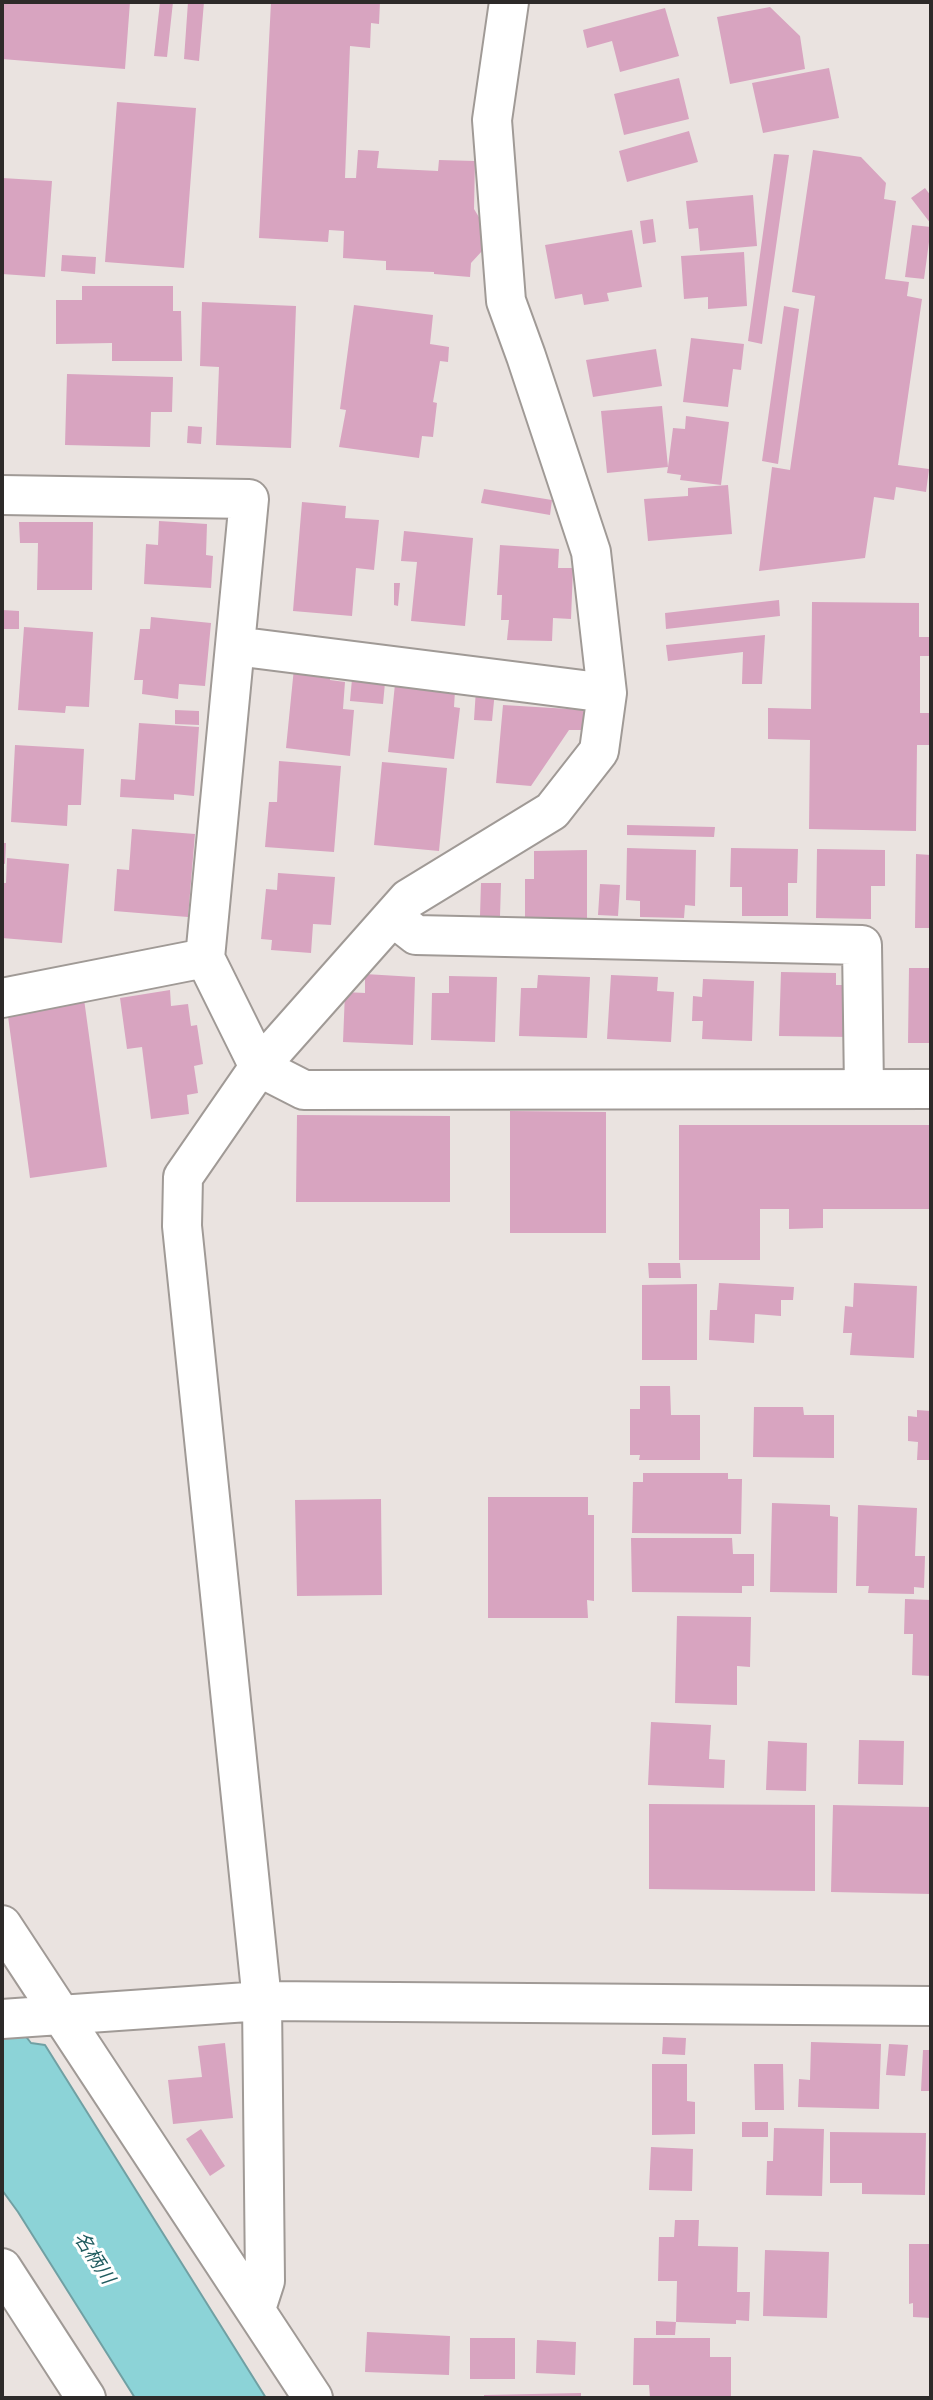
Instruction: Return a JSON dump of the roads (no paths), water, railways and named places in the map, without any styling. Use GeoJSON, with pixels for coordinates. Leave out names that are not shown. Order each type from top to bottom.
{"type":"FeatureCollection","features":[{"type":"Feature","properties":{"kind":"street"},"geometry":{"type":"LineString","coordinates":[[256,2309],[265,2281],[262,2001],[182,1226],[183,1177],[259,1067],[408,899],[552,811],[599,751],[607,693],[591,552],[506,302],[492,120],[509,2]]}},
{"type":"Feature","properties":{"kind":"street"},"geometry":{"type":"LineString","coordinates":[[2,495],[248,499],[205,958],[259,1067],[304,1090],[931,1088]]}},
{"type":"Feature","properties":{"kind":"street"},"geometry":{"type":"LineString","coordinates":[[235,646],[607,693]]}},
{"type":"Feature","properties":{"kind":"street"},"geometry":{"type":"LineString","coordinates":[[393,917],[416,936],[862,945],[864,1089]]}},
{"type":"Feature","properties":{"kind":"street"},"geometry":{"type":"LineString","coordinates":[[2,998],[205,958]]}},
{"type":"Feature","properties":{"kind":"street"},"geometry":{"type":"LineString","coordinates":[[2,1925],[31,2017],[256,2309],[313,2398]]}},
{"type":"Feature","properties":{"kind":"street"},"geometry":{"type":"LineString","coordinates":[[31,2017],[262,2001],[931,2006]]}},
{"type":"Feature","properties":{"kind":"street"},"geometry":{"type":"LineString","coordinates":[[2,2268],[86,2398]]}},
{"type":"Feature","properties":{"kind":"water","name":"名柄川"},"geometry":{"type":"Polygon","coordinates":[[[2,2006],[31,2043],[45,2045],[266,2398],[135,2398],[2,2190],[2,2006]]]}}]}
